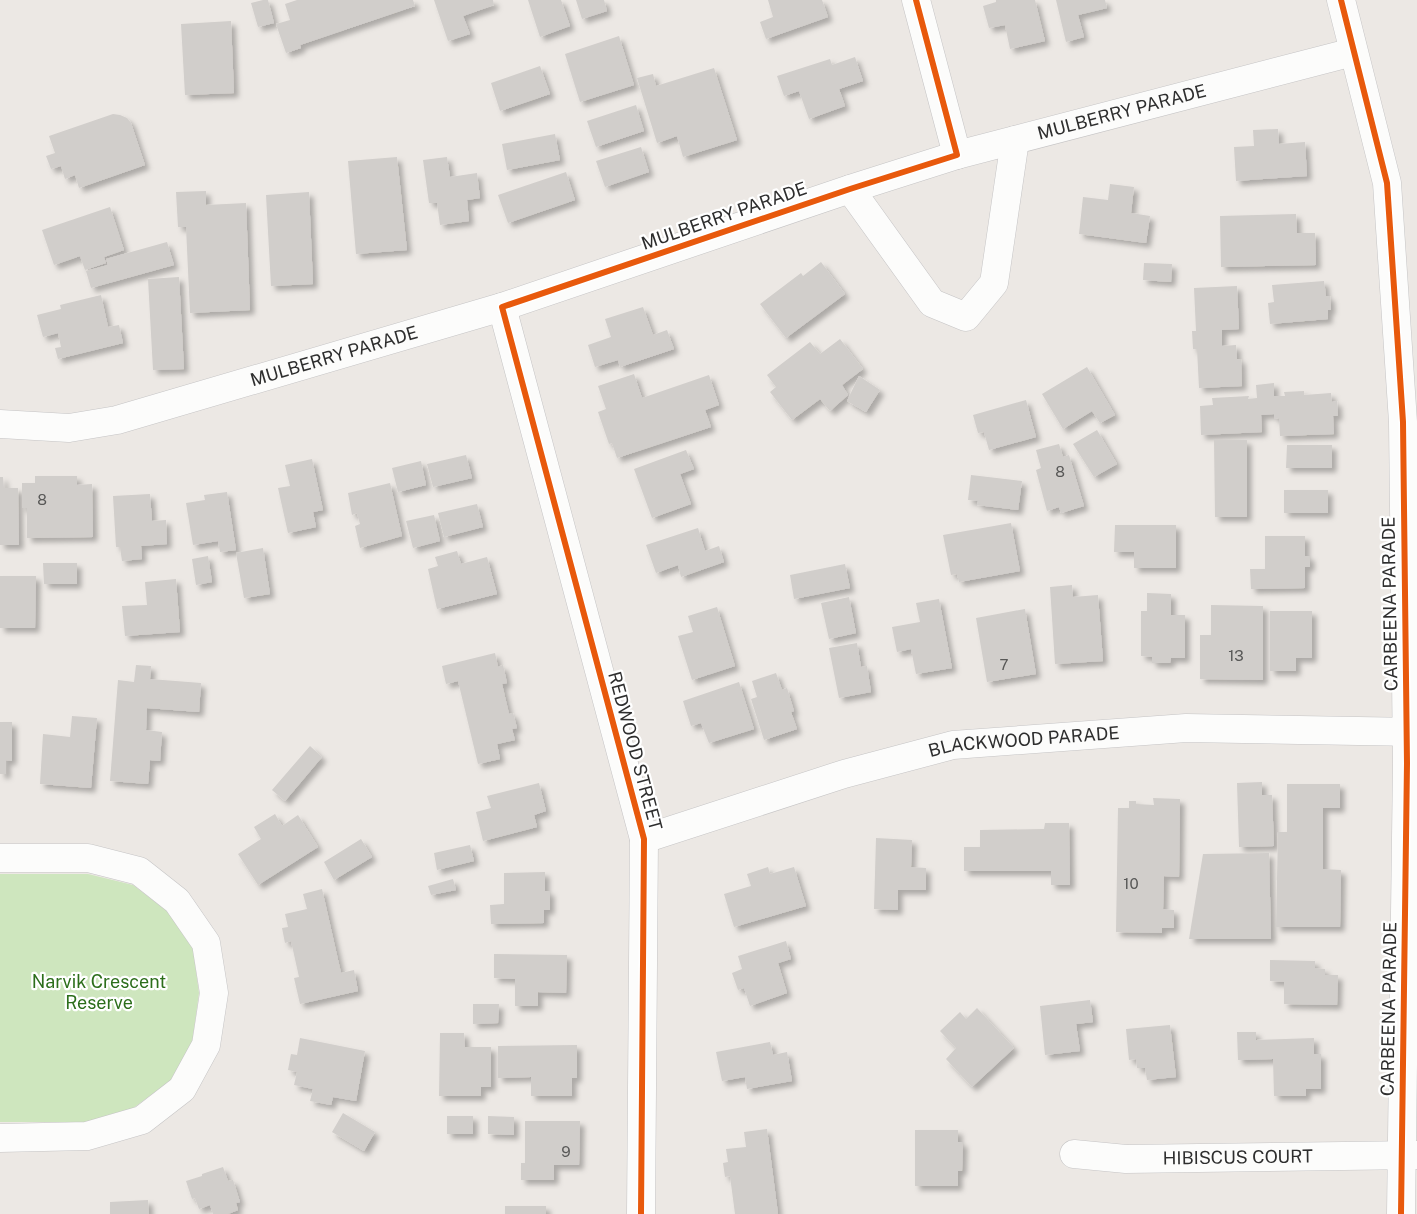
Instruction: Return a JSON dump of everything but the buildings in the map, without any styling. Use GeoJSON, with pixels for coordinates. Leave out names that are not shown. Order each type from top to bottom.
{"type":"FeatureCollection","features":[{"type":"Feature","properties":{"kind":"street"},"geometry":{"type":"LineString","coordinates":[[916,0],[957,155]]}},
{"type":"Feature","properties":{"kind":"street","name":"CARBEENA PARADE"},"geometry":{"type":"LineString","coordinates":[[1341,0],[1387,183],[1403,422],[1412,732],[1409,1155],[1402,1214]]}},
{"type":"Feature","properties":{"kind":"street","name":"MULBERRY PARADE"},"geometry":{"type":"LineString","coordinates":[[0,424],[69,428],[117,420],[502,307],[850,189],[957,155],[1353,52]]}},
{"type":"Feature","properties":{"kind":"street"},"geometry":{"type":"LineString","coordinates":[[850,189],[932,303],[966,317],[994,283],[1015,140]]}},
{"type":"Feature","properties":{"kind":"street","name":"REDWOOD STREET"},"geometry":{"type":"LineString","coordinates":[[502,307],[644,839],[641,1214]]}},
{"type":"Feature","properties":{"kind":"street","name":"BLACKWOOD PARADE"},"geometry":{"type":"LineString","coordinates":[[644,839],[844,774],[953,746],[1186,728],[1412,732]]}},
{"type":"Feature","properties":{"kind":"street"},"geometry":{"type":"LineString","coordinates":[[0,858],[88,858],[139,871],[177,902],[206,943],[214,992],[206,1045],[182,1089],[142,1120],[87,1136],[0,1138]]}},
{"type":"Feature","properties":{"kind":"street","name":"HIBISCUS COURT"},"geometry":{"type":"LineString","coordinates":[[1074,1154],[1126,1159],[1409,1155]]}},
{"type":"Feature","properties":{"kind":"green space","name":"Narvik Crescent Reserve"},"geometry":{"type":"Polygon","coordinates":[[[0,874],[88,874],[133,885],[167,911],[193,949],[199,993],[192,1044],[170,1081],[132,1109],[85,1122],[0,1122],[0,874]]]}},
{"type":"Feature","properties":{"kind":"cycle path"},"geometry":{"type":"LineString","coordinates":[[641,1214],[644,839],[502,307],[850,189],[957,155],[916,0]]}},
{"type":"Feature","properties":{"kind":"cycle path"},"geometry":{"type":"LineString","coordinates":[[1341,0],[1387,183],[1403,422],[1407,763],[1401,1214]]}}]}
